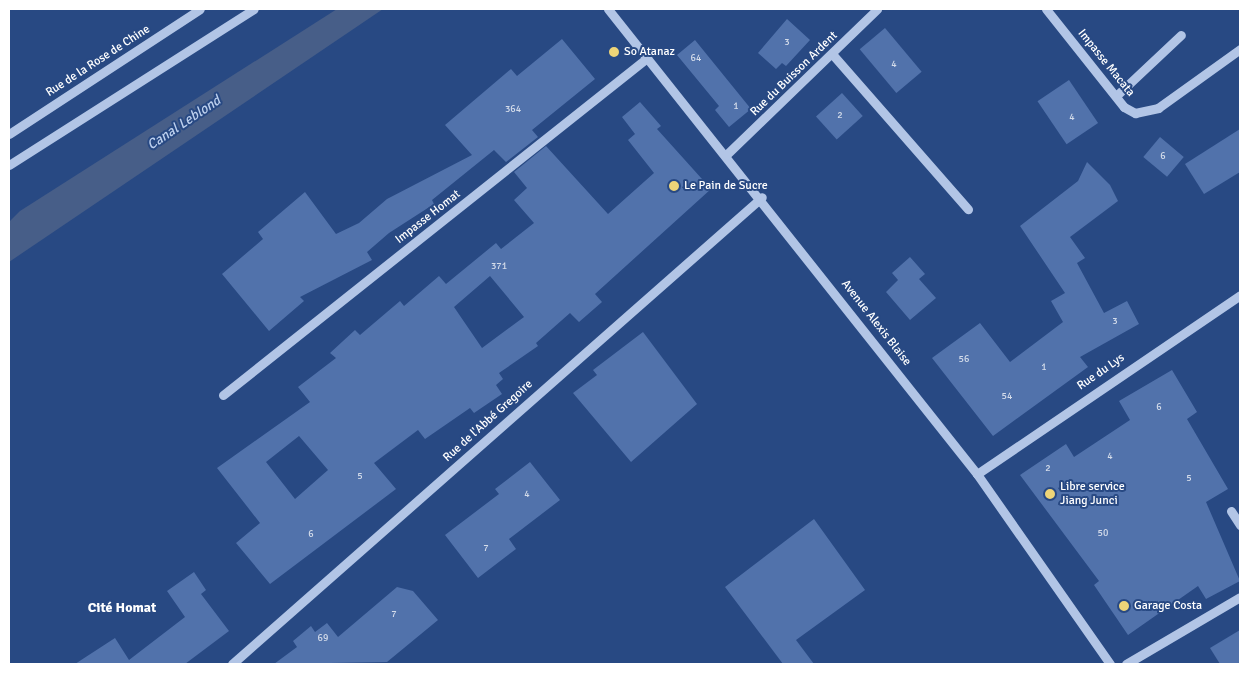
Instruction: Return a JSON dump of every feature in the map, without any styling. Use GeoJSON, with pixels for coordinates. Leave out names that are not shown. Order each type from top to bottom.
{"type":"FeatureCollection","features":[{"type":"Feature","properties":{"kind":"street","name":"Rue de la Rose de Chine"},"geometry":{"type":"LineString","coordinates":[[9,134],[200,9]]}},
{"type":"Feature","properties":{"kind":"street"},"geometry":{"type":"LineString","coordinates":[[9,165],[254,9]]}},
{"type":"Feature","properties":{"kind":"street","name":"Avenue Alexis Blaise"},"geometry":{"type":"LineString","coordinates":[[608,9],[762,197],[977,474],[1110,664]]}},
{"type":"Feature","properties":{"kind":"street","name":"Rue du Buisson Ardent"},"geometry":{"type":"LineString","coordinates":[[726,155],[833,55],[877,9]]}},
{"type":"Feature","properties":{"kind":"street","name":"Impasse Macata"},"geometry":{"type":"LineString","coordinates":[[1046,9],[1129,110],[1150,112],[1240,49]]}},
{"type":"Feature","properties":{"kind":"street"},"geometry":{"type":"LineString","coordinates":[[1116,96],[1181,35]]}},
{"type":"Feature","properties":{"kind":"street"},"geometry":{"type":"LineString","coordinates":[[833,55],[968,209]]}},
{"type":"Feature","properties":{"kind":"street","name":"Impasse Homat"},"geometry":{"type":"LineString","coordinates":[[223,395],[647,58]]}},
{"type":"Feature","properties":{"kind":"street","name":"Rue de l'Abbé Gregoire"},"geometry":{"type":"LineString","coordinates":[[232,664],[762,197]]}},
{"type":"Feature","properties":{"kind":"street","name":"Rue du Lys"},"geometry":{"type":"LineString","coordinates":[[977,474],[1240,294]]}},
{"type":"Feature","properties":{"kind":"street"},"geometry":{"type":"LineString","coordinates":[[1231,511],[1240,525]]}},
{"type":"Feature","properties":{"kind":"street"},"geometry":{"type":"LineString","coordinates":[[1126,664],[1240,597]]}},
{"type":"Feature","properties":{"kind":"water","name":"Canal Leblond"},"geometry":{"type":"Polygon","coordinates":[[[337,9],[383,9],[9,262],[9,222],[20,211],[337,9]]]}},
{"type":"Feature","properties":{"kind":"building"},"geometry":{"type":"Polygon","coordinates":[[[787,19],[810,40],[786,66],[782,63],[776,69],[758,53],[787,19]]]}},
{"type":"Feature","properties":{"kind":"building"},"geometry":{"type":"Polygon","coordinates":[[[885,28],[922,72],[896,93],[860,49],[885,28]]]}},
{"type":"Feature","properties":{"kind":"building"},"geometry":{"type":"Polygon","coordinates":[[[562,39],[595,79],[532,130],[538,137],[506,162],[494,150],[432,200],[434,204],[389,233],[367,252],[372,260],[300,297],[304,301],[269,331],[222,274],[263,239],[258,232],[305,192],[336,234],[359,223],[387,199],[472,155],[445,125],[511,69],[517,76],[562,39]]]}},
{"type":"Feature","properties":{"kind":"building"},"geometry":{"type":"Polygon","coordinates":[[[695,40],[751,109],[729,127],[715,110],[719,106],[677,55],[695,40]]]}},
{"type":"Feature","properties":{"kind":"building"},"geometry":{"type":"Polygon","coordinates":[[[1069,80],[1098,123],[1067,144],[1037,101],[1069,80]]]}},
{"type":"Feature","properties":{"kind":"building"},"geometry":{"type":"Polygon","coordinates":[[[842,93],[863,116],[837,139],[816,116],[842,93]]]}},
{"type":"Feature","properties":{"kind":"building"},"geometry":{"type":"Polygon","coordinates":[[[640,102],[661,126],[657,129],[711,189],[595,294],[602,302],[579,322],[570,313],[536,343],[538,346],[499,373],[503,379],[496,385],[502,394],[474,413],[470,408],[425,439],[418,430],[374,463],[396,489],[270,584],[236,543],[260,523],[217,468],[310,402],[298,387],[336,358],[330,353],[355,330],[360,335],[400,301],[404,306],[439,276],[446,284],[496,243],[501,249],[534,223],[514,200],[527,188],[514,172],[546,146],[608,214],[654,173],[628,140],[635,134],[622,117],[640,102]],[[490,276],[454,307],[482,348],[524,317],[490,276]],[[299,436],[266,462],[295,499],[328,470],[299,436]]]}},
{"type":"Feature","properties":{"kind":"building"},"geometry":{"type":"Polygon","coordinates":[[[1240,129],[1240,172],[1204,194],[1185,164],[1240,129]]]}},
{"type":"Feature","properties":{"kind":"building"},"geometry":{"type":"Polygon","coordinates":[[[1160,137],[1184,157],[1167,177],[1143,157],[1160,137]]]}},
{"type":"Feature","properties":{"kind":"building"},"geometry":{"type":"Polygon","coordinates":[[[1087,162],[1110,185],[1118,201],[1070,237],[1085,258],[1077,263],[1104,313],[1127,301],[1139,324],[1080,357],[1088,367],[993,436],[932,358],[980,323],[1010,362],[1063,322],[1051,301],[1065,293],[1020,226],[1078,181],[1087,162]]]}},
{"type":"Feature","properties":{"kind":"building"},"geometry":{"type":"Polygon","coordinates":[[[910,257],[925,274],[919,279],[936,298],[910,320],[886,292],[898,280],[892,273],[910,257]]]}},
{"type":"Feature","properties":{"kind":"building"},"geometry":{"type":"Polygon","coordinates":[[[643,332],[697,404],[631,462],[573,393],[597,375],[593,370],[643,332]]]}},
{"type":"Feature","properties":{"kind":"building"},"geometry":{"type":"Polygon","coordinates":[[[1172,370],[1197,412],[1187,419],[1228,489],[1206,502],[1240,581],[1206,599],[1198,586],[1128,635],[1094,585],[1099,581],[1020,475],[1066,444],[1074,457],[1130,420],[1119,401],[1172,370]]]}},
{"type":"Feature","properties":{"kind":"building"},"geometry":{"type":"Polygon","coordinates":[[[530,462],[560,500],[509,539],[516,549],[478,578],[445,535],[499,494],[495,489],[530,462]]]}},
{"type":"Feature","properties":{"kind":"building"},"geometry":{"type":"Polygon","coordinates":[[[814,519],[865,590],[796,640],[814,664],[783,664],[725,587],[814,519]]]}},
{"type":"Feature","properties":{"kind":"building"},"geometry":{"type":"Polygon","coordinates":[[[194,572],[206,590],[201,594],[229,631],[185,664],[75,664],[115,638],[129,660],[185,617],[167,591],[194,572]]]}},
{"type":"Feature","properties":{"kind":"building"},"geometry":{"type":"Polygon","coordinates":[[[397,587],[413,591],[438,620],[387,662],[274,664],[297,647],[293,641],[311,626],[315,632],[327,623],[338,637],[397,587]]]}},
{"type":"Feature","properties":{"kind":"building"},"geometry":{"type":"Polygon","coordinates":[[[1240,630],[1240,664],[1220,664],[1210,648],[1240,630]]]}},
{"type":"Feature","properties":{"kind":"place","name":"So Atanaz"},"geometry":{"type":"Point","coordinates":[614,52]}},
{"type":"Feature","properties":{"kind":"place","name":"Le Pain de Sucre"},"geometry":{"type":"Point","coordinates":[674,186]}},
{"type":"Feature","properties":{"kind":"place","name":"Libre service Jiang Junci"},"geometry":{"type":"Point","coordinates":[1050,494]}},
{"type":"Feature","properties":{"kind":"place","name":"Garage Costa"},"geometry":{"type":"Point","coordinates":[1124,606]}},
{"type":"Feature","properties":{"kind":"district","name":"Cité Homat"},"geometry":{"type":"Point","coordinates":[122,608]}}]}
